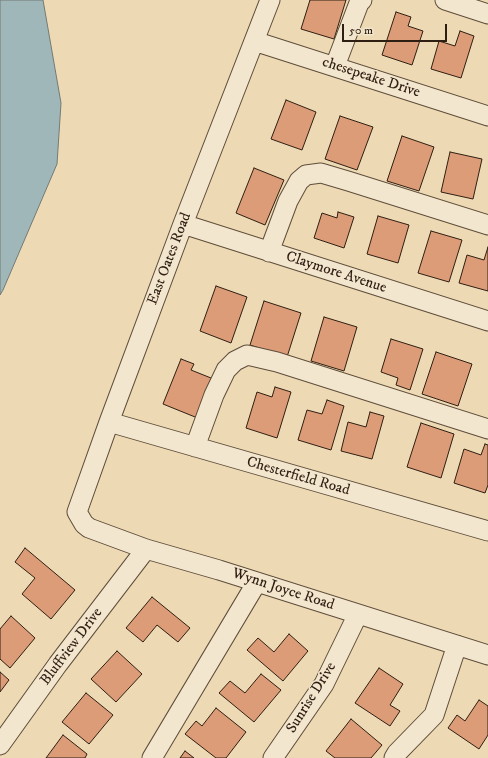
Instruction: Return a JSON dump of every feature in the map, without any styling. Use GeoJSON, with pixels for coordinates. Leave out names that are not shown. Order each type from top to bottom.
{"type":"FeatureCollection","features":[{"type":"Feature","properties":{"kind":"street","name":"East Oates Road"},"geometry":{"type":"LineString","coordinates":[[81,520],[77,512],[109,422],[183,224],[270,0]]}},
{"type":"Feature","properties":{"kind":"street"},"geometry":{"type":"LineString","coordinates":[[335,66],[359,3],[362,0]]}},
{"type":"Feature","properties":{"kind":"street"},"geometry":{"type":"LineString","coordinates":[[445,0],[488,14]]}},
{"type":"Feature","properties":{"kind":"street","name":"chesepeake Drive"},"geometry":{"type":"LineString","coordinates":[[254,40],[488,116]]}},
{"type":"Feature","properties":{"kind":"street"},"geometry":{"type":"LineString","coordinates":[[269,252],[288,201],[299,181],[306,175],[321,173],[488,225]]}},
{"type":"Feature","properties":{"kind":"street","name":"Claymore Avenue"},"geometry":{"type":"LineString","coordinates":[[183,224],[488,321]]}},
{"type":"Feature","properties":{"kind":"street"},"geometry":{"type":"LineString","coordinates":[[195,447],[214,395],[226,370],[235,361],[248,356],[277,362],[488,429]]}},
{"type":"Feature","properties":{"kind":"street","name":"Chesterfield Road"},"geometry":{"type":"LineString","coordinates":[[109,422],[488,532]]}},
{"type":"Feature","properties":{"kind":"street","name":"Wynn Joyce Road"},"geometry":{"type":"LineString","coordinates":[[81,520],[90,528],[146,549],[219,570],[488,655]]}},
{"type":"Feature","properties":{"kind":"street","name":"Bluffview Drive"},"geometry":{"type":"LineString","coordinates":[[0,745],[58,664],[146,549]]}},
{"type":"Feature","properties":{"kind":"street"},"geometry":{"type":"LineString","coordinates":[[152,758],[257,582]]}},
{"type":"Feature","properties":{"kind":"street","name":"Sunrise Drive"},"geometry":{"type":"LineString","coordinates":[[273,758],[324,684],[358,614]]}},
{"type":"Feature","properties":{"kind":"street"},"geometry":{"type":"LineString","coordinates":[[394,758],[397,753],[434,715],[457,645]]}},
{"type":"Feature","properties":{"kind":"water"},"geometry":{"type":"Polygon","coordinates":[[[0,0],[43,0],[61,103],[57,164],[0,295],[0,0]]]}},
{"type":"Feature","properties":{"kind":"building"},"geometry":{"type":"Polygon","coordinates":[[[310,0],[346,0],[334,39],[301,29],[310,0]]]}},
{"type":"Feature","properties":{"kind":"building"},"geometry":{"type":"Polygon","coordinates":[[[396,12],[411,17],[408,26],[423,31],[412,65],[382,55],[396,12]]]}},
{"type":"Feature","properties":{"kind":"building"},"geometry":{"type":"Polygon","coordinates":[[[460,31],[474,36],[461,78],[431,69],[439,41],[455,46],[460,31]]]}},
{"type":"Feature","properties":{"kind":"building"},"geometry":{"type":"Polygon","coordinates":[[[286,100],[316,112],[302,150],[271,139],[286,100]]]}},
{"type":"Feature","properties":{"kind":"building"},"geometry":{"type":"Polygon","coordinates":[[[340,116],[373,127],[357,170],[325,159],[340,116]]]}},
{"type":"Feature","properties":{"kind":"building"},"geometry":{"type":"Polygon","coordinates":[[[402,136],[434,147],[419,191],[387,181],[402,136]]]}},
{"type":"Feature","properties":{"kind":"building"},"geometry":{"type":"Polygon","coordinates":[[[450,152],[482,159],[473,199],[441,192],[450,152]]]}},
{"type":"Feature","properties":{"kind":"building"},"geometry":{"type":"Polygon","coordinates":[[[254,168],[284,180],[265,225],[236,213],[254,168]]]}},
{"type":"Feature","properties":{"kind":"building"},"geometry":{"type":"Polygon","coordinates":[[[338,212],[354,217],[344,248],[314,238],[322,213],[337,218],[338,212]]]}},
{"type":"Feature","properties":{"kind":"building"},"geometry":{"type":"Polygon","coordinates":[[[378,216],[409,225],[398,263],[367,254],[378,216]]]}},
{"type":"Feature","properties":{"kind":"building"},"geometry":{"type":"Polygon","coordinates":[[[431,231],[462,240],[449,282],[418,273],[431,231]]]}},
{"type":"Feature","properties":{"kind":"building"},"geometry":{"type":"Polygon","coordinates":[[[488,247],[488,291],[459,283],[467,255],[484,260],[488,247]]]}},
{"type":"Feature","properties":{"kind":"building"},"geometry":{"type":"Polygon","coordinates":[[[216,286],[247,297],[231,343],[200,331],[216,286]]]}},
{"type":"Feature","properties":{"kind":"building"},"geometry":{"type":"Polygon","coordinates":[[[264,301],[301,313],[287,357],[250,345],[264,301]]]}},
{"type":"Feature","properties":{"kind":"building"},"geometry":{"type":"Polygon","coordinates":[[[324,317],[357,327],[344,371],[311,361],[324,317]]]}},
{"type":"Feature","properties":{"kind":"building"},"geometry":{"type":"Polygon","coordinates":[[[391,339],[423,349],[410,390],[396,385],[398,378],[381,372],[391,339]]]}},
{"type":"Feature","properties":{"kind":"building"},"geometry":{"type":"Polygon","coordinates":[[[436,352],[472,364],[458,406],[422,394],[436,352]]]}},
{"type":"Feature","properties":{"kind":"building"},"geometry":{"type":"Polygon","coordinates":[[[181,359],[194,364],[191,370],[216,380],[200,419],[163,404],[181,359]]]}},
{"type":"Feature","properties":{"kind":"building"},"geometry":{"type":"Polygon","coordinates":[[[275,387],[291,392],[277,438],[246,428],[257,392],[272,397],[275,387]]]}},
{"type":"Feature","properties":{"kind":"building"},"geometry":{"type":"Polygon","coordinates":[[[327,400],[344,406],[331,450],[298,440],[307,410],[322,414],[327,400]]]}},
{"type":"Feature","properties":{"kind":"building"},"geometry":{"type":"Polygon","coordinates":[[[370,412],[384,416],[372,459],[341,451],[348,422],[366,427],[370,412]]]}},
{"type":"Feature","properties":{"kind":"building"},"geometry":{"type":"Polygon","coordinates":[[[421,423],[454,434],[441,478],[407,467],[421,423]]]}},
{"type":"Feature","properties":{"kind":"building"},"geometry":{"type":"Polygon","coordinates":[[[485,444],[488,445],[488,485],[485,493],[454,483],[464,449],[481,455],[485,444]]]}},
{"type":"Feature","properties":{"kind":"building"},"geometry":{"type":"Polygon","coordinates":[[[25,548],[75,590],[51,619],[22,594],[35,578],[15,562],[25,548]]]}},
{"type":"Feature","properties":{"kind":"building"},"geometry":{"type":"Polygon","coordinates":[[[152,597],[190,628],[178,642],[157,625],[143,642],[126,628],[152,597]]]}},
{"type":"Feature","properties":{"kind":"building"},"geometry":{"type":"Polygon","coordinates":[[[11,616],[35,638],[10,668],[0,659],[0,629],[11,616]]]}},
{"type":"Feature","properties":{"kind":"building"},"geometry":{"type":"Polygon","coordinates":[[[289,634],[308,651],[283,681],[247,650],[258,638],[274,652],[289,634]]]}},
{"type":"Feature","properties":{"kind":"building"},"geometry":{"type":"Polygon","coordinates":[[[117,651],[142,674],[116,702],[91,679],[117,651]]]}},
{"type":"Feature","properties":{"kind":"building"},"geometry":{"type":"Polygon","coordinates":[[[379,668],[403,684],[390,705],[400,711],[390,726],[355,703],[379,668]]]}},
{"type":"Feature","properties":{"kind":"building"},"geometry":{"type":"Polygon","coordinates":[[[0,672],[9,680],[0,692],[0,672]]]}},
{"type":"Feature","properties":{"kind":"building"},"geometry":{"type":"Polygon","coordinates":[[[261,674],[281,690],[254,722],[219,693],[230,681],[245,693],[261,674]]]}},
{"type":"Feature","properties":{"kind":"building"},"geometry":{"type":"Polygon","coordinates":[[[86,693],[113,715],[89,744],[62,722],[86,693]]]}},
{"type":"Feature","properties":{"kind":"building"},"geometry":{"type":"Polygon","coordinates":[[[479,700],[488,706],[488,735],[479,749],[448,728],[457,715],[465,721],[479,700]]]}},
{"type":"Feature","properties":{"kind":"building"},"geometry":{"type":"Polygon","coordinates":[[[216,708],[246,732],[226,758],[216,758],[185,734],[196,721],[202,726],[216,708]]]}},
{"type":"Feature","properties":{"kind":"building"},"geometry":{"type":"Polygon","coordinates":[[[351,719],[382,745],[371,758],[335,758],[326,751],[351,719]]]}},
{"type":"Feature","properties":{"kind":"building"},"geometry":{"type":"Polygon","coordinates":[[[63,735],[87,754],[85,758],[46,758],[63,735]]]}},
{"type":"Feature","properties":{"kind":"building"},"geometry":{"type":"Polygon","coordinates":[[[185,751],[194,758],[180,758],[185,751]]]}}]}
